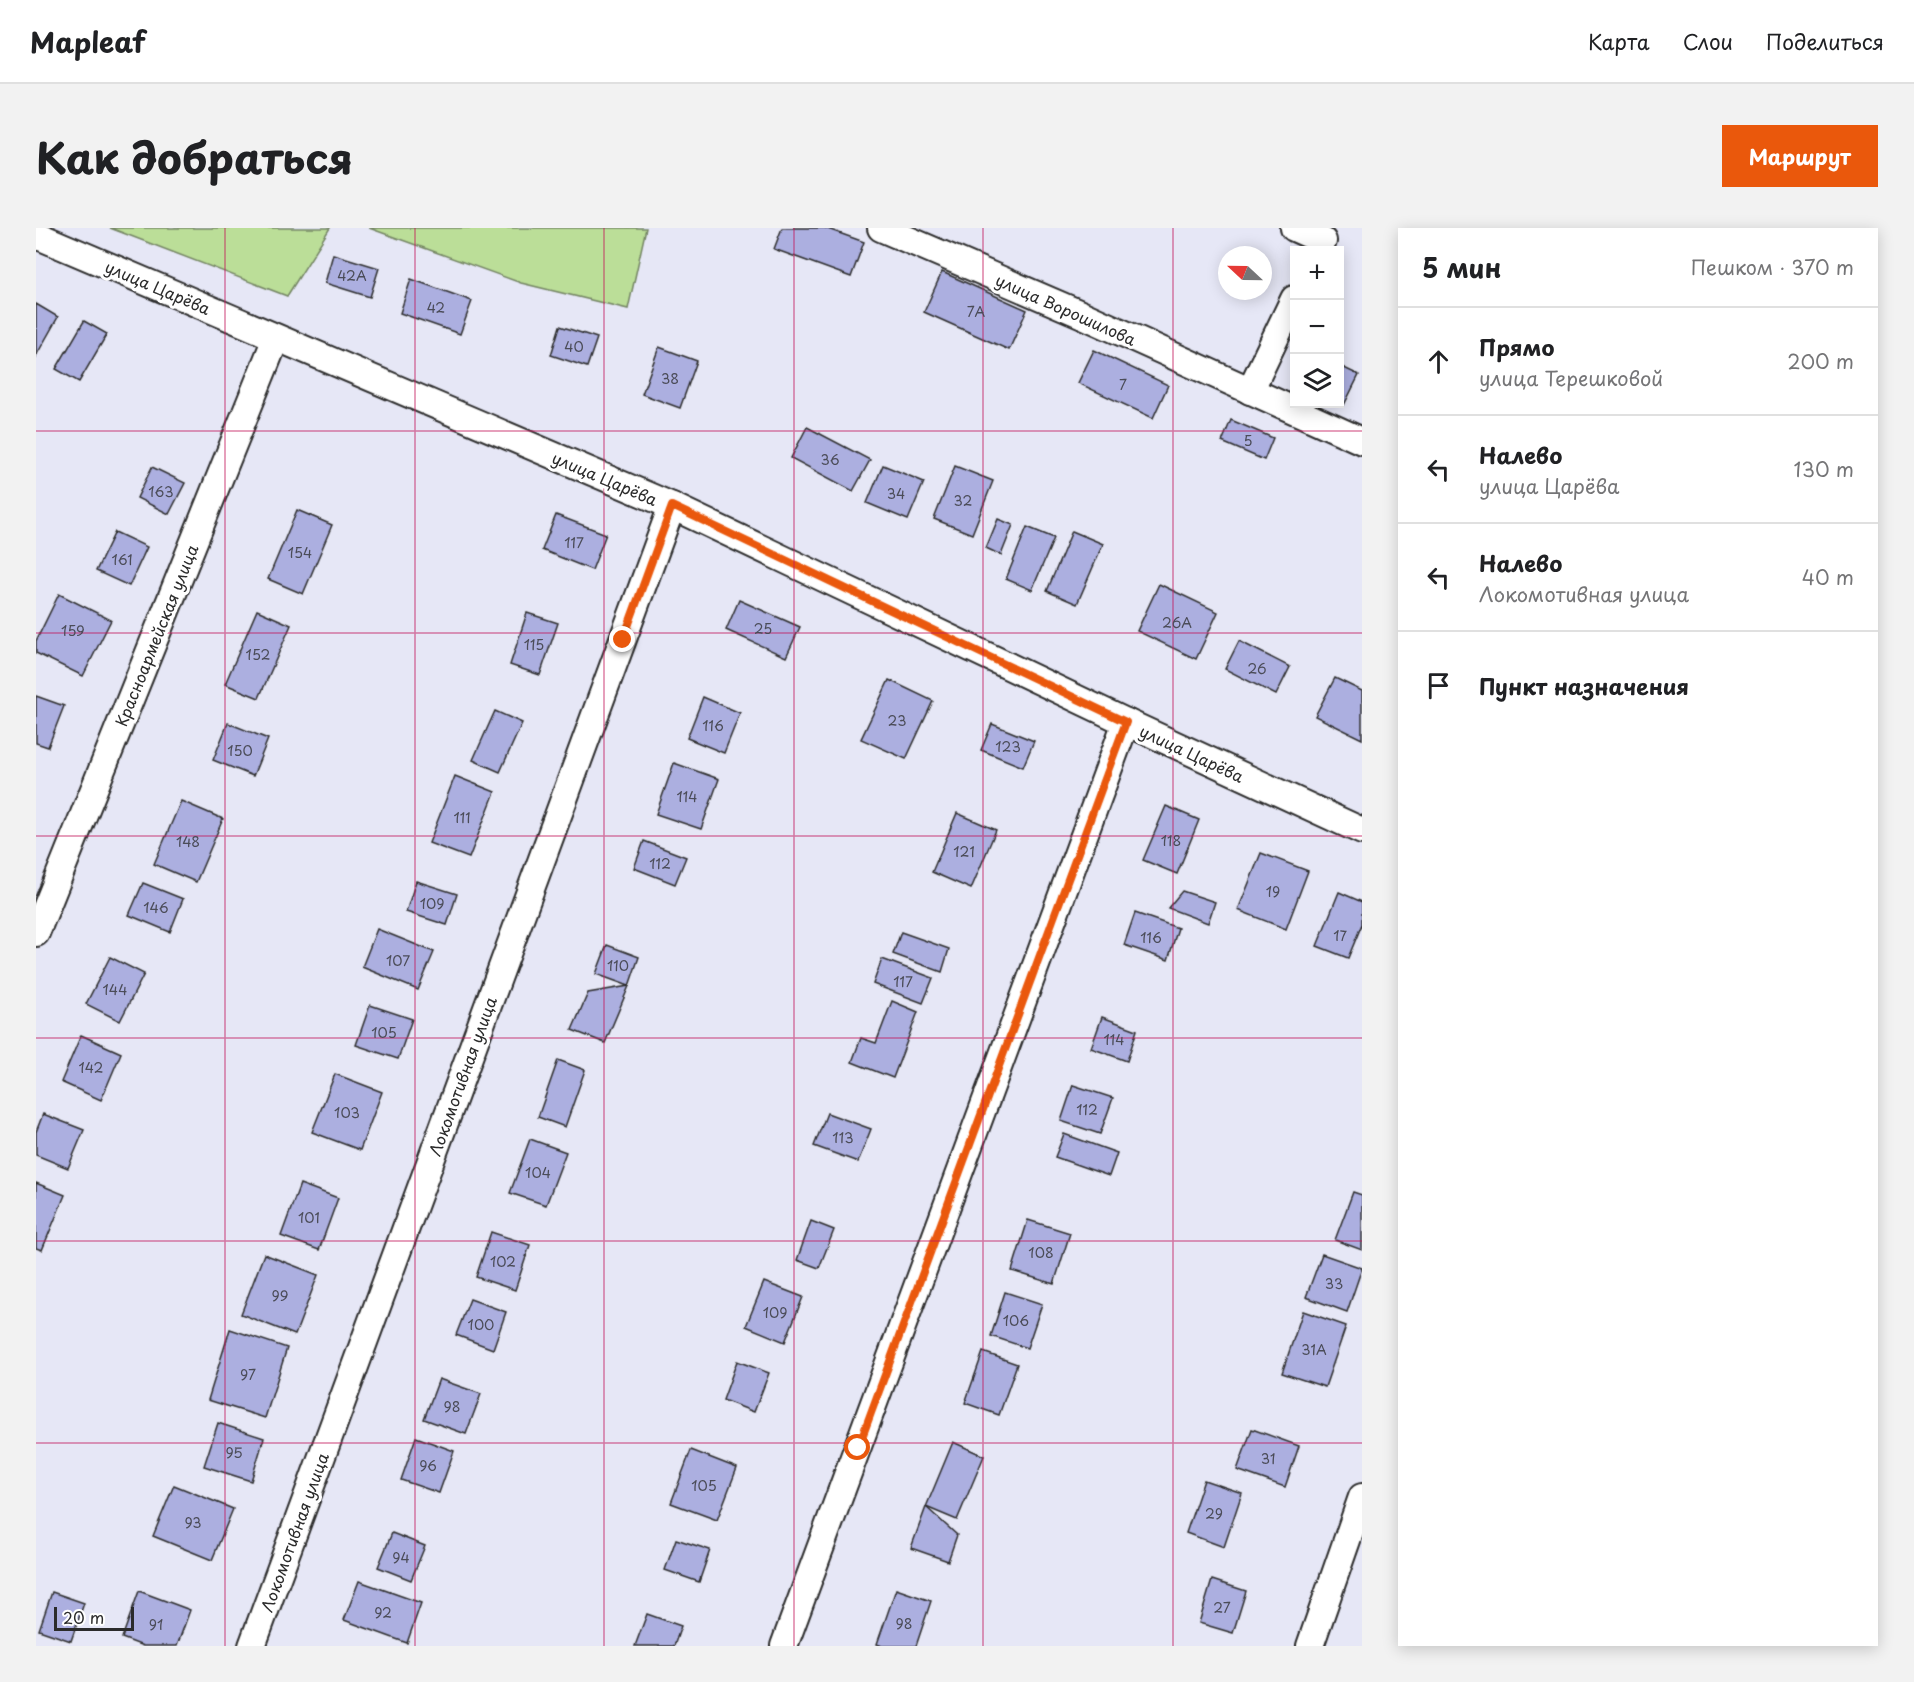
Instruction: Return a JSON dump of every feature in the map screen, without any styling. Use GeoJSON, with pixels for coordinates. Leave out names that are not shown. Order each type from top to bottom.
{"type":"FeatureCollection","features":[{"type":"Feature","properties":{"kind":"street","name":"улица Ворошилова"},"geometry":{"type":"LineString","coordinates":[[881,228],[1083,315],[1362,441]]}},
{"type":"Feature","properties":{"kind":"street"},"geometry":{"type":"LineString","coordinates":[[1294,228],[1323,241],[1320,246]]}},
{"type":"Feature","properties":{"kind":"street","name":"улица Царёва"},"geometry":{"type":"LineString","coordinates":[[36,235],[672,506],[1126,722],[1362,831]]}},
{"type":"Feature","properties":{"kind":"street"},"geometry":{"type":"LineString","coordinates":[[1250,391],[1294,300]]}},
{"type":"Feature","properties":{"kind":"street","name":"Красноармейская улица"},"geometry":{"type":"LineString","coordinates":[[36,933],[276,338]]}},
{"type":"Feature","properties":{"kind":"street","name":"Локомотивная улица"},"geometry":{"type":"LineString","coordinates":[[252,1646],[672,506]]}},
{"type":"Feature","properties":{"kind":"street"},"geometry":{"type":"LineString","coordinates":[[784,1646],[1126,722]]}},
{"type":"Feature","properties":{"kind":"street"},"geometry":{"type":"LineString","coordinates":[[1310,1646],[1362,1497]]}},
{"type":"Feature","properties":{"kind":"green space"},"geometry":{"type":"Polygon","coordinates":[[[110,228],[330,228],[287,296],[110,228]]]}},
{"type":"Feature","properties":{"kind":"green space"},"geometry":{"type":"Polygon","coordinates":[[[369,228],[646,228],[628,309],[521,283],[369,228]]]}},
{"type":"Feature","properties":{"kind":"building"},"geometry":{"type":"Polygon","coordinates":[[[782,228],[825,228],[864,242],[851,277],[774,249],[782,228]]]}},
{"type":"Feature","properties":{"kind":"building"},"geometry":{"type":"Polygon","coordinates":[[[333,254],[379,268],[370,297],[325,283],[333,254]]]}},
{"type":"Feature","properties":{"kind":"building"},"geometry":{"type":"Polygon","coordinates":[[[942,272],[1027,310],[1009,350],[924,312],[942,272]]]}},
{"type":"Feature","properties":{"kind":"building"},"geometry":{"type":"Polygon","coordinates":[[[411,279],[472,301],[460,334],[400,313],[411,279]]]}},
{"type":"Feature","properties":{"kind":"building"},"geometry":{"type":"Polygon","coordinates":[[[36,304],[58,317],[36,356],[36,304]]]}},
{"type":"Feature","properties":{"kind":"building"},"geometry":{"type":"Polygon","coordinates":[[[84,321],[107,334],[79,382],[56,369],[84,321]]]}},
{"type":"Feature","properties":{"kind":"building"},"geometry":{"type":"Polygon","coordinates":[[[560,326],[597,338],[587,367],[551,355],[560,326]]]}},
{"type":"Feature","properties":{"kind":"building"},"geometry":{"type":"Polygon","coordinates":[[[659,347],[697,361],[680,408],[642,394],[659,347]]]}},
{"type":"Feature","properties":{"kind":"building"},"geometry":{"type":"Polygon","coordinates":[[[1094,350],[1168,385],[1153,418],[1078,383],[1094,350]]]}},
{"type":"Feature","properties":{"kind":"building"},"geometry":{"type":"Polygon","coordinates":[[[1344,368],[1359,375],[1344,405],[1344,368]]]}},
{"type":"Feature","properties":{"kind":"building"},"geometry":{"type":"Polygon","coordinates":[[[1231,420],[1273,438],[1264,460],[1222,442],[1231,420]]]}},
{"type":"Feature","properties":{"kind":"building"},"geometry":{"type":"Polygon","coordinates":[[[807,427],[870,460],[853,491],[791,458],[807,427]]]}},
{"type":"Feature","properties":{"kind":"building"},"geometry":{"type":"Polygon","coordinates":[[[883,465],[924,482],[908,520],[867,503],[883,465]]]}},
{"type":"Feature","properties":{"kind":"building"},"geometry":{"type":"Polygon","coordinates":[[[955,466],[993,481],[972,534],[934,519],[955,466]]]}},
{"type":"Feature","properties":{"kind":"building"},"geometry":{"type":"Polygon","coordinates":[[[152,467],[185,483],[169,514],[137,498],[152,467]]]}},
{"type":"Feature","properties":{"kind":"building"},"geometry":{"type":"Polygon","coordinates":[[[297,510],[332,525],[303,594],[268,579],[297,510]]]}},
{"type":"Feature","properties":{"kind":"building"},"geometry":{"type":"Polygon","coordinates":[[[556,515],[606,534],[592,570],[542,550],[556,515]]]}},
{"type":"Feature","properties":{"kind":"building"},"geometry":{"type":"Polygon","coordinates":[[[998,519],[1013,525],[1001,555],[986,548],[998,519]]]}},
{"type":"Feature","properties":{"kind":"building"},"geometry":{"type":"Polygon","coordinates":[[[1027,527],[1054,538],[1032,590],[1006,579],[1027,527]]]}},
{"type":"Feature","properties":{"kind":"building"},"geometry":{"type":"Polygon","coordinates":[[[1072,531],[1103,544],[1077,604],[1047,591],[1072,531]]]}},
{"type":"Feature","properties":{"kind":"building"},"geometry":{"type":"Polygon","coordinates":[[[115,532],[147,547],[129,586],[96,571],[115,532]]]}},
{"type":"Feature","properties":{"kind":"building"},"geometry":{"type":"Polygon","coordinates":[[[1159,584],[1218,612],[1196,659],[1137,631],[1159,584]]]}},
{"type":"Feature","properties":{"kind":"building"},"geometry":{"type":"Polygon","coordinates":[[[59,594],[111,620],[83,676],[36,653],[36,641],[59,594]]]}},
{"type":"Feature","properties":{"kind":"building"},"geometry":{"type":"Polygon","coordinates":[[[739,600],[800,627],[786,657],[726,630],[739,600]]]}},
{"type":"Feature","properties":{"kind":"building"},"geometry":{"type":"Polygon","coordinates":[[[257,610],[291,625],[259,698],[225,684],[257,610]]]}},
{"type":"Feature","properties":{"kind":"building"},"geometry":{"type":"Polygon","coordinates":[[[527,613],[558,623],[540,675],[510,665],[527,613]]]}},
{"type":"Feature","properties":{"kind":"building"},"geometry":{"type":"Polygon","coordinates":[[[1239,641],[1290,667],[1276,695],[1225,669],[1239,641]]]}},
{"type":"Feature","properties":{"kind":"building"},"geometry":{"type":"Polygon","coordinates":[[[1335,678],[1362,691],[1362,739],[1315,716],[1335,678]]]}},
{"type":"Feature","properties":{"kind":"building"},"geometry":{"type":"Polygon","coordinates":[[[889,680],[933,701],[906,759],[861,739],[889,680]]]}},
{"type":"Feature","properties":{"kind":"building"},"geometry":{"type":"Polygon","coordinates":[[[36,696],[64,706],[48,747],[36,743],[36,696]]]}},
{"type":"Feature","properties":{"kind":"building"},"geometry":{"type":"Polygon","coordinates":[[[703,697],[740,713],[724,753],[687,738],[703,697]]]}},
{"type":"Feature","properties":{"kind":"building"},"geometry":{"type":"Polygon","coordinates":[[[495,711],[522,723],[500,772],[473,760],[495,711]]]}},
{"type":"Feature","properties":{"kind":"building"},"geometry":{"type":"Polygon","coordinates":[[[228,723],[268,739],[253,776],[213,760],[228,723]]]}},
{"type":"Feature","properties":{"kind":"building"},"geometry":{"type":"Polygon","coordinates":[[[992,724],[1034,741],[1023,767],[981,750],[992,724]]]}},
{"type":"Feature","properties":{"kind":"building"},"geometry":{"type":"Polygon","coordinates":[[[674,763],[719,779],[701,829],[656,814],[674,763]]]}},
{"type":"Feature","properties":{"kind":"building"},"geometry":{"type":"Polygon","coordinates":[[[455,776],[495,792],[469,858],[429,843],[455,776]]]}},
{"type":"Feature","properties":{"kind":"building"},"geometry":{"type":"Polygon","coordinates":[[[181,801],[223,819],[196,882],[154,864],[181,801]]]}},
{"type":"Feature","properties":{"kind":"building"},"geometry":{"type":"Polygon","coordinates":[[[1166,806],[1199,820],[1177,874],[1143,860],[1166,806]]]}},
{"type":"Feature","properties":{"kind":"building"},"geometry":{"type":"Polygon","coordinates":[[[957,813],[996,830],[971,889],[932,872],[957,813]]]}},
{"type":"Feature","properties":{"kind":"building"},"geometry":{"type":"Polygon","coordinates":[[[644,841],[686,857],[675,884],[634,868],[644,841]]]}},
{"type":"Feature","properties":{"kind":"building"},"geometry":{"type":"Polygon","coordinates":[[[1261,853],[1308,871],[1286,929],[1238,910],[1261,853]]]}},
{"type":"Feature","properties":{"kind":"building"},"geometry":{"type":"Polygon","coordinates":[[[416,881],[457,894],[447,925],[406,912],[416,881]]]}},
{"type":"Feature","properties":{"kind":"building"},"geometry":{"type":"Polygon","coordinates":[[[143,883],[183,899],[170,932],[129,915],[143,883]]]}},
{"type":"Feature","properties":{"kind":"building"},"geometry":{"type":"Polygon","coordinates":[[[1182,891],[1215,902],[1208,923],[1168,908],[1182,891]]]}},
{"type":"Feature","properties":{"kind":"building"},"geometry":{"type":"Polygon","coordinates":[[[1339,892],[1362,902],[1362,924],[1348,958],[1317,946],[1339,892]]]}},
{"type":"Feature","properties":{"kind":"building"},"geometry":{"type":"Polygon","coordinates":[[[1135,913],[1178,928],[1168,960],[1124,945],[1135,913]]]}},
{"type":"Feature","properties":{"kind":"building"},"geometry":{"type":"Polygon","coordinates":[[[377,929],[434,952],[418,990],[362,967],[377,929]]]}},
{"type":"Feature","properties":{"kind":"building"},"geometry":{"type":"Polygon","coordinates":[[[901,932],[949,949],[942,972],[893,954],[901,932]]]}},
{"type":"Feature","properties":{"kind":"building"},"geometry":{"type":"Polygon","coordinates":[[[607,945],[639,957],[629,986],[596,974],[607,945]]]}},
{"type":"Feature","properties":{"kind":"building"},"geometry":{"type":"Polygon","coordinates":[[[110,957],[144,974],[120,1021],[86,1004],[110,957]]]}},
{"type":"Feature","properties":{"kind":"building"},"geometry":{"type":"Polygon","coordinates":[[[882,959],[933,978],[923,1003],[873,984],[882,959]]]}},
{"type":"Feature","properties":{"kind":"building"},"geometry":{"type":"Polygon","coordinates":[[[629,986],[605,1043],[572,1030],[588,993],[629,986]]]}},
{"type":"Feature","properties":{"kind":"building"},"geometry":{"type":"Polygon","coordinates":[[[892,1001],[918,1012],[893,1078],[852,1062],[861,1038],[876,1043],[892,1001]]]}},
{"type":"Feature","properties":{"kind":"building"},"geometry":{"type":"Polygon","coordinates":[[[370,1005],[412,1019],[398,1059],[356,1045],[370,1005]]]}},
{"type":"Feature","properties":{"kind":"building"},"geometry":{"type":"Polygon","coordinates":[[[1102,1017],[1137,1030],[1127,1061],[1091,1048],[1102,1017]]]}},
{"type":"Feature","properties":{"kind":"building"},"geometry":{"type":"Polygon","coordinates":[[[81,1035],[121,1053],[101,1100],[61,1082],[81,1035]]]}},
{"type":"Feature","properties":{"kind":"building"},"geometry":{"type":"Polygon","coordinates":[[[558,1060],[585,1070],[565,1127],[538,1117],[558,1060]]]}},
{"type":"Feature","properties":{"kind":"building"},"geometry":{"type":"Polygon","coordinates":[[[335,1074],[382,1092],[360,1150],[312,1132],[335,1074]]]}},
{"type":"Feature","properties":{"kind":"building"},"geometry":{"type":"Polygon","coordinates":[[[1073,1085],[1113,1098],[1100,1134],[1061,1121],[1073,1085]]]}},
{"type":"Feature","properties":{"kind":"building"},"geometry":{"type":"Polygon","coordinates":[[[827,1113],[871,1129],[858,1162],[814,1146],[827,1113]]]}},
{"type":"Feature","properties":{"kind":"building"},"geometry":{"type":"Polygon","coordinates":[[[43,1114],[84,1130],[68,1168],[36,1155],[36,1132],[43,1114]]]}},
{"type":"Feature","properties":{"kind":"building"},"geometry":{"type":"Polygon","coordinates":[[[1064,1134],[1117,1153],[1109,1176],[1055,1157],[1064,1134]]]}},
{"type":"Feature","properties":{"kind":"building"},"geometry":{"type":"Polygon","coordinates":[[[530,1139],[566,1152],[546,1205],[510,1193],[530,1139]]]}},
{"type":"Feature","properties":{"kind":"building"},"geometry":{"type":"Polygon","coordinates":[[[36,1183],[65,1195],[42,1250],[36,1248],[36,1183]]]}},
{"type":"Feature","properties":{"kind":"building"},"geometry":{"type":"Polygon","coordinates":[[[300,1184],[338,1198],[319,1250],[281,1236],[300,1184]]]}},
{"type":"Feature","properties":{"kind":"building"},"geometry":{"type":"Polygon","coordinates":[[[1353,1192],[1362,1195],[1362,1250],[1335,1240],[1353,1192]]]}},
{"type":"Feature","properties":{"kind":"building"},"geometry":{"type":"Polygon","coordinates":[[[1028,1220],[1070,1233],[1054,1284],[1012,1271],[1028,1220]]]}},
{"type":"Feature","properties":{"kind":"building"},"geometry":{"type":"Polygon","coordinates":[[[811,1221],[834,1230],[819,1268],[797,1260],[811,1221]]]}},
{"type":"Feature","properties":{"kind":"building"},"geometry":{"type":"Polygon","coordinates":[[[491,1232],[530,1245],[515,1290],[476,1277],[491,1232]]]}},
{"type":"Feature","properties":{"kind":"building"},"geometry":{"type":"Polygon","coordinates":[[[264,1254],[318,1275],[295,1335],[241,1314],[264,1254]]]}},
{"type":"Feature","properties":{"kind":"building"},"geometry":{"type":"Polygon","coordinates":[[[1322,1254],[1362,1268],[1347,1312],[1306,1297],[1322,1254]]]}},
{"type":"Feature","properties":{"kind":"building"},"geometry":{"type":"Polygon","coordinates":[[[764,1282],[803,1297],[785,1342],[746,1326],[764,1282]]]}},
{"type":"Feature","properties":{"kind":"building"},"geometry":{"type":"Polygon","coordinates":[[[1005,1292],[1042,1304],[1027,1348],[991,1336],[1005,1292]]]}},
{"type":"Feature","properties":{"kind":"building"},"geometry":{"type":"Polygon","coordinates":[[[470,1299],[506,1312],[493,1349],[456,1335],[470,1299]]]}},
{"type":"Feature","properties":{"kind":"building"},"geometry":{"type":"Polygon","coordinates":[[[1303,1311],[1346,1326],[1325,1387],[1282,1373],[1303,1311]]]}},
{"type":"Feature","properties":{"kind":"building"},"geometry":{"type":"Polygon","coordinates":[[[230,1329],[287,1348],[265,1418],[208,1400],[230,1329]]]}},
{"type":"Feature","properties":{"kind":"building"},"geometry":{"type":"Polygon","coordinates":[[[983,1352],[1017,1364],[999,1415],[965,1403],[983,1352]]]}},
{"type":"Feature","properties":{"kind":"building"},"geometry":{"type":"Polygon","coordinates":[[[737,1361],[769,1373],[754,1412],[723,1400],[737,1361]]]}},
{"type":"Feature","properties":{"kind":"building"},"geometry":{"type":"Polygon","coordinates":[[[439,1379],[481,1394],[466,1434],[424,1419],[439,1379]]]}},
{"type":"Feature","properties":{"kind":"building"},"geometry":{"type":"Polygon","coordinates":[[[218,1423],[264,1438],[251,1481],[204,1466],[218,1423]]]}},
{"type":"Feature","properties":{"kind":"building"},"geometry":{"type":"Polygon","coordinates":[[[1252,1429],[1299,1446],[1285,1487],[1237,1470],[1252,1429]]]}},
{"type":"Feature","properties":{"kind":"building"},"geometry":{"type":"Polygon","coordinates":[[[416,1437],[454,1451],[439,1493],[401,1480],[416,1437]]]}},
{"type":"Feature","properties":{"kind":"building"},"geometry":{"type":"Polygon","coordinates":[[[953,1442],[984,1456],[957,1520],[926,1507],[953,1442]]]}},
{"type":"Feature","properties":{"kind":"building"},"geometry":{"type":"Polygon","coordinates":[[[691,1450],[737,1468],[717,1520],[671,1503],[691,1450]]]}},
{"type":"Feature","properties":{"kind":"building"},"geometry":{"type":"Polygon","coordinates":[[[1204,1480],[1242,1493],[1224,1547],[1186,1533],[1204,1480]]]}},
{"type":"Feature","properties":{"kind":"building"},"geometry":{"type":"Polygon","coordinates":[[[174,1485],[233,1509],[212,1560],[153,1536],[174,1485]]]}},
{"type":"Feature","properties":{"kind":"building"},"geometry":{"type":"Polygon","coordinates":[[[926,1507],[957,1535],[948,1561],[911,1548],[926,1507]]]}},
{"type":"Feature","properties":{"kind":"building"},"geometry":{"type":"Polygon","coordinates":[[[392,1533],[425,1546],[411,1580],[378,1567],[392,1533]]]}},
{"type":"Feature","properties":{"kind":"building"},"geometry":{"type":"Polygon","coordinates":[[[676,1539],[710,1550],[699,1582],[665,1570],[676,1539]]]}},
{"type":"Feature","properties":{"kind":"building"},"geometry":{"type":"Polygon","coordinates":[[[1212,1580],[1246,1591],[1233,1633],[1199,1623],[1212,1580]]]}},
{"type":"Feature","properties":{"kind":"building"},"geometry":{"type":"Polygon","coordinates":[[[359,1581],[421,1603],[407,1643],[344,1620],[359,1581]]]}},
{"type":"Feature","properties":{"kind":"building"},"geometry":{"type":"Polygon","coordinates":[[[896,1589],[931,1601],[916,1646],[877,1644],[896,1589]]]}},
{"type":"Feature","properties":{"kind":"building"},"geometry":{"type":"Polygon","coordinates":[[[139,1591],[190,1610],[177,1646],[143,1646],[122,1638],[139,1591]]]}},
{"type":"Feature","properties":{"kind":"building"},"geometry":{"type":"Polygon","coordinates":[[[52,1592],[84,1603],[71,1641],[39,1630],[52,1592]]]}},
{"type":"Feature","properties":{"kind":"building"},"geometry":{"type":"Polygon","coordinates":[[[647,1614],[681,1626],[674,1646],[635,1646],[647,1614]]]}},
{"type":"Feature","properties":{"kind":"route"},"geometry":{"type":"LineString","coordinates":[[623,640],[672,506],[1126,722],[858,1448]]}}]}
